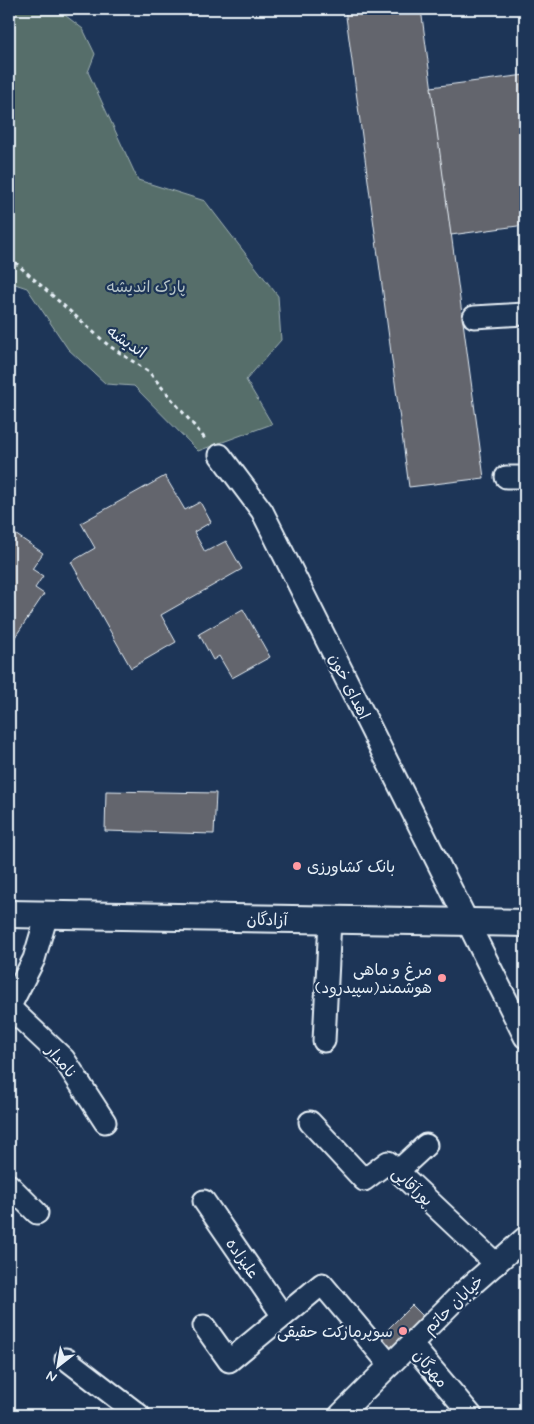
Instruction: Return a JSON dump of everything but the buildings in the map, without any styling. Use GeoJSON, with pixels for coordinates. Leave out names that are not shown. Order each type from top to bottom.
{"type":"FeatureCollection","features":[{"type":"Feature","properties":{"kind":"main road","name":"آزادگان"},"geometry":{"type":"LineString","coordinates":[[9,914],[525,923]]}},
{"type":"Feature","properties":{"kind":"street"},"geometry":{"type":"LineString","coordinates":[[474,317],[525,314]]}},
{"type":"Feature","properties":{"kind":"street","name":"اهدای خون"},"geometry":{"type":"LineString","coordinates":[[220,455],[262,512],[525,1037]]}},
{"type":"Feature","properties":{"kind":"street"},"geometry":{"type":"LineString","coordinates":[[9,1007],[34,959],[47,915]]}},
{"type":"Feature","properties":{"kind":"street"},"geometry":{"type":"LineString","coordinates":[[324,1041],[330,920]]}},
{"type":"Feature","properties":{"kind":"street","name":"نامدار"},"geometry":{"type":"LineString","coordinates":[[9,1007],[64,1058],[105,1122]]}},
{"type":"Feature","properties":{"kind":"street","name":"پورآقایی"},"geometry":{"type":"LineString","coordinates":[[310,1122],[364,1180],[388,1162],[496,1264]]}},
{"type":"Feature","properties":{"kind":"street"},"geometry":{"type":"LineString","coordinates":[[398,1172],[426,1144]]}},
{"type":"Feature","properties":{"kind":"street"},"geometry":{"type":"LineString","coordinates":[[9,1185],[37,1213]]}},
{"type":"Feature","properties":{"kind":"street","name":"علیزاده"},"geometry":{"type":"LineString","coordinates":[[204,1201],[283,1316]]}},
{"type":"Feature","properties":{"kind":"street","name":"خیابان حاتم"},"geometry":{"type":"LineString","coordinates":[[340,1415],[459,1296],[525,1238]]}},
{"type":"Feature","properties":{"kind":"street"},"geometry":{"type":"LineString","coordinates":[[204,1326],[229,1362],[322,1284],[390,1365]]}},
{"type":"Feature","properties":{"kind":"street","name":"مهرگان"},"geometry":{"type":"LineString","coordinates":[[411,1344],[471,1415]]}},
{"type":"Feature","properties":{"kind":"street"},"geometry":{"type":"LineString","coordinates":[[66,1359],[139,1415]]}},
{"type":"Feature","properties":{"kind":"path","name":"اندیشه"},"geometry":{"type":"LineString","coordinates":[[9,257],[108,346],[150,372],[220,455]]}},
{"type":"Feature","properties":{"kind":"green space","name":"پارک اندیشه"},"geometry":{"type":"Polygon","coordinates":[[[9,9],[57,9],[83,29],[95,54],[88,72],[138,180],[205,201],[278,296],[281,340],[246,380],[272,424],[198,451],[134,386],[106,384],[68,349],[27,288],[9,282],[9,9]]]}},
{"type":"Feature","properties":{"kind":"place","name":"بانک کشاورزی"},"geometry":{"type":"Point","coordinates":[297,866]}},
{"type":"Feature","properties":{"kind":"place","name":"مرغ و ماهی هوشمند(سپیدرود)"},"geometry":{"type":"Point","coordinates":[442,978]}},
{"type":"Feature","properties":{"kind":"place","name":"سوپرمارکت حقیقی"},"geometry":{"type":"Point","coordinates":[403,1331]}}]}
